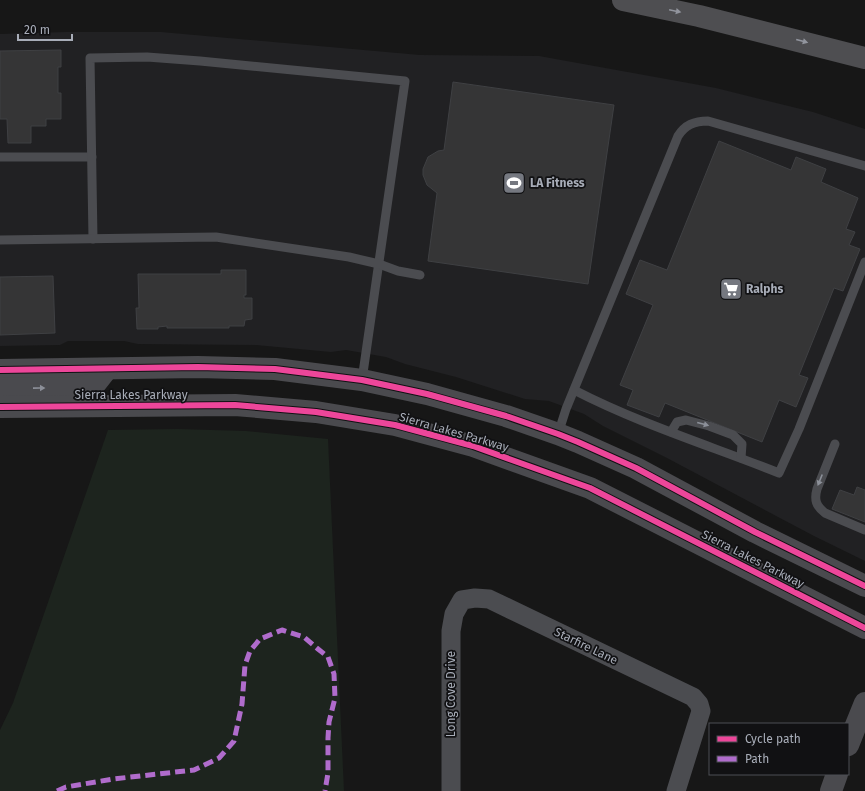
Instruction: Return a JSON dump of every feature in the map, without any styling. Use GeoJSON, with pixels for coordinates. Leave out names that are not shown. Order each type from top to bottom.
{"type":"FeatureCollection","features":[{"type":"Feature","properties":{"kind":"highway"},"geometry":{"type":"LineString","coordinates":[[623,0],[699,16],[865,58]]}},
{"type":"Feature","properties":{"kind":"street","name":"Sierra Lakes Parkway"},"geometry":{"type":"LineString","coordinates":[[0,370],[198,368],[275,369],[362,380],[427,394],[506,416],[558,434],[636,468],[755,532],[865,586]]}},
{"type":"Feature","properties":{"kind":"street"},"geometry":{"type":"LineString","coordinates":[[0,389],[78,388],[96,383],[107,369]]}},
{"type":"Feature","properties":{"kind":"street","name":"Sierra Lakes Parkway"},"geometry":{"type":"LineString","coordinates":[[0,407],[236,405],[316,412],[395,425],[473,446],[590,488],[865,628]]}},
{"type":"Feature","properties":{"kind":"street","name":"Starfire Lane"},"geometry":{"type":"LineString","coordinates":[[462,600],[476,598],[489,599],[693,697],[699,704],[701,711],[676,791]]}},
{"type":"Feature","properties":{"kind":"street","name":"Long Cove Drive"},"geometry":{"type":"LineString","coordinates":[[451,791],[451,631],[454,614],[462,600]]}},
{"type":"Feature","properties":{"kind":"street"},"geometry":{"type":"LineString","coordinates":[[849,743],[865,703]]}},
{"type":"Feature","properties":{"kind":"street"},"geometry":{"type":"LineString","coordinates":[[831,791],[837,775]]}},
{"type":"Feature","properties":{"kind":"lane"},"geometry":{"type":"LineString","coordinates":[[93,239],[90,58],[147,57],[405,81],[362,380]]}},
{"type":"Feature","properties":{"kind":"lane"},"geometry":{"type":"LineString","coordinates":[[558,434],[574,390],[678,136],[683,128],[691,123],[708,121],[865,166]]}},
{"type":"Feature","properties":{"kind":"lane"},"geometry":{"type":"LineString","coordinates":[[0,157],[92,157]]}},
{"type":"Feature","properties":{"kind":"lane"},"geometry":{"type":"LineString","coordinates":[[0,240],[216,237],[349,257],[379,264],[398,271],[420,275]]}},
{"type":"Feature","properties":{"kind":"lane"},"geometry":{"type":"LineString","coordinates":[[574,390],[600,403],[671,432],[779,473],[800,429],[865,262]]}},
{"type":"Feature","properties":{"kind":"lane"},"geometry":{"type":"LineString","coordinates":[[671,432],[677,422],[686,420],[709,426],[733,435],[742,444],[741,458]]}},
{"type":"Feature","properties":{"kind":"lane"},"geometry":{"type":"LineString","coordinates":[[835,444],[815,496],[816,503],[819,509],[825,513],[865,530]]}},
{"type":"Feature","properties":{"kind":"shaded area"},"geometry":{"type":"Polygon","coordinates":[[[161,32],[420,55],[539,56],[716,88],[813,112],[865,129],[865,561],[603,426],[584,414],[549,401],[525,399],[456,377],[405,364],[386,357],[346,350],[331,352],[256,345],[138,344],[124,341],[68,341],[60,345],[0,346],[0,34],[161,32]]]}},
{"type":"Feature","properties":{"kind":"shaded area"},"geometry":{"type":"Polygon","coordinates":[[[177,429],[246,431],[328,439],[344,791],[0,791],[0,730],[13,703],[108,430],[177,429]]]}},
{"type":"Feature","properties":{"kind":"building"},"geometry":{"type":"Polygon","coordinates":[[[61,50],[61,67],[58,67],[58,93],[61,93],[61,119],[46,119],[46,126],[31,126],[31,143],[8,143],[7,119],[0,119],[0,51],[61,50]]]}},
{"type":"Feature","properties":{"kind":"building","name":"LA Fitness"},"geometry":{"type":"Polygon","coordinates":[[[453,82],[614,105],[588,284],[428,261],[437,193],[427,185],[423,175],[423,169],[428,157],[438,151],[444,150],[453,82]]]}},
{"type":"Feature","properties":{"kind":"building","name":"Ralphs"},"geometry":{"type":"Polygon","coordinates":[[[719,141],[791,170],[796,157],[826,169],[821,182],[858,198],[846,229],[855,232],[849,245],[860,249],[843,291],[834,288],[799,375],[808,378],[796,407],[779,400],[762,442],[665,403],[659,417],[627,405],[633,390],[620,385],[653,305],[626,294],[640,260],[667,270],[719,141]]]}},
{"type":"Feature","properties":{"kind":"building"},"geometry":{"type":"Polygon","coordinates":[[[221,270],[246,270],[246,295],[244,295],[244,298],[252,298],[252,319],[245,320],[244,326],[229,326],[229,328],[167,328],[167,326],[158,327],[158,329],[137,329],[136,308],[139,308],[138,274],[221,274],[221,270]]]}},
{"type":"Feature","properties":{"kind":"building"},"geometry":{"type":"Polygon","coordinates":[[[53,276],[55,333],[0,335],[0,277],[53,276]]]}},
{"type":"Feature","properties":{"kind":"building"},"geometry":{"type":"Polygon","coordinates":[[[857,487],[865,490],[865,522],[832,509],[840,490],[854,495],[857,487]]]}},
{"type":"Feature","properties":{"kind":"marked path"},"geometry":{"type":"LineString","coordinates":[[57,791],[66,787],[113,779],[194,770],[219,758],[234,741],[242,704],[245,665],[250,651],[260,639],[282,630],[304,637],[328,657],[334,674],[335,698],[329,722],[328,773],[325,791]]}},
{"type":"Feature","properties":{"kind":"cycle path"},"geometry":{"type":"LineString","coordinates":[[0,370],[198,367],[275,369],[362,380],[427,394],[506,416],[578,442],[636,468],[755,532],[865,586]]}},
{"type":"Feature","properties":{"kind":"cycle path"},"geometry":{"type":"LineString","coordinates":[[0,407],[235,405],[316,412],[395,425],[473,446],[590,488],[865,628]]}},
{"type":"Feature","properties":{"kind":"place","name":"LA Fitness"},"geometry":{"type":"Point","coordinates":[514,183]}},
{"type":"Feature","properties":{"kind":"place","name":"Ralphs"},"geometry":{"type":"Point","coordinates":[731,289]}}]}
